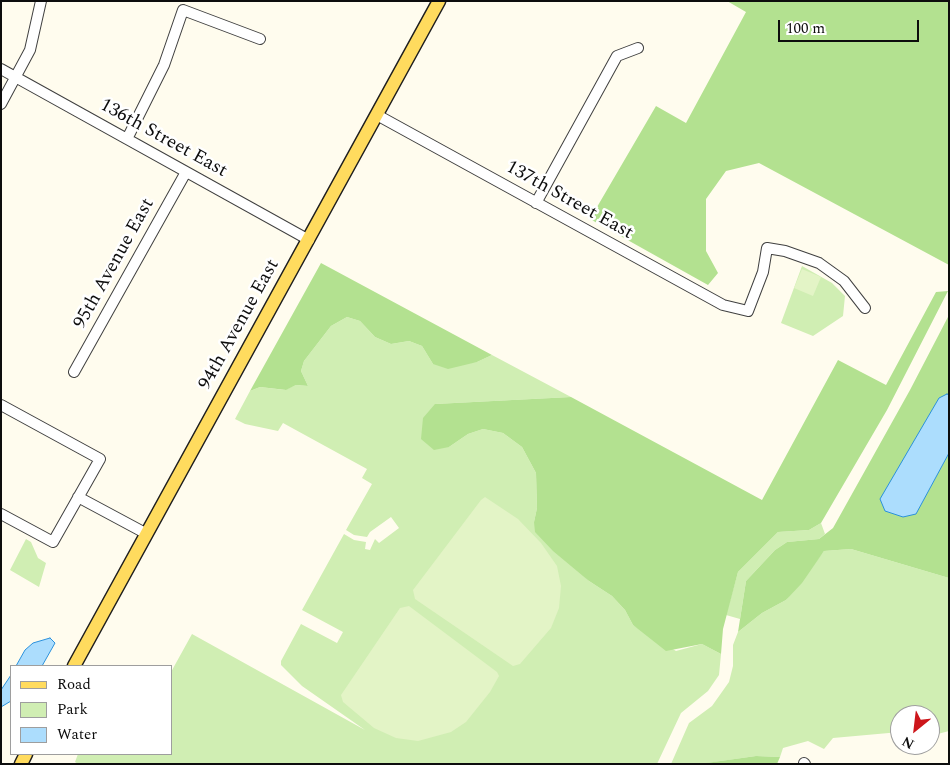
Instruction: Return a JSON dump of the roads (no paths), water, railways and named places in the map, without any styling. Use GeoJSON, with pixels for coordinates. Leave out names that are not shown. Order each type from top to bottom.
{"type":"FeatureCollection","features":[{"type":"Feature","properties":{"kind":"main road","name":"94th Avenue East"},"geometry":{"type":"LineString","coordinates":[[75,665],[439,1]]}},
{"type":"Feature","properties":{"kind":"street"},"geometry":{"type":"LineString","coordinates":[[1,104],[30,50],[42,1]]}},
{"type":"Feature","properties":{"kind":"street"},"geometry":{"type":"LineString","coordinates":[[127,139],[164,65],[183,10],[260,39]]}},
{"type":"Feature","properties":{"kind":"street"},"geometry":{"type":"LineString","coordinates":[[536,203],[617,56],[638,48]]}},
{"type":"Feature","properties":{"kind":"street","name":"136th Street East"},"geometry":{"type":"LineString","coordinates":[[1,69],[309,240]]}},
{"type":"Feature","properties":{"kind":"street","name":"137th Street East"},"geometry":{"type":"LineString","coordinates":[[377,115],[723,305],[748,311],[763,272],[767,248],[785,251],[818,263],[844,282],[865,308]]}},
{"type":"Feature","properties":{"kind":"street","name":"95th Avenue East"},"geometry":{"type":"LineString","coordinates":[[74,372],[186,172]]}},
{"type":"Feature","properties":{"kind":"street"},"geometry":{"type":"LineString","coordinates":[[1,405],[100,459],[53,542],[1,514]]}},
{"type":"Feature","properties":{"kind":"street"},"geometry":{"type":"LineString","coordinates":[[78,498],[146,534]]}},
{"type":"Feature","properties":{"kind":"water"},"geometry":{"type":"Polygon","coordinates":[[[947,394],[949,395],[949,453],[916,514],[903,517],[885,511],[880,499],[939,398],[947,394]]]}},
{"type":"Feature","properties":{"kind":"water"},"geometry":{"type":"Polygon","coordinates":[[[50,638],[55,643],[43,665],[17,665],[25,650],[33,643],[50,638]]]}},
{"type":"Feature","properties":{"kind":"water"},"geometry":{"type":"Polygon","coordinates":[[[10,676],[10,702],[1,707],[1,690],[10,676]]]}}]}
